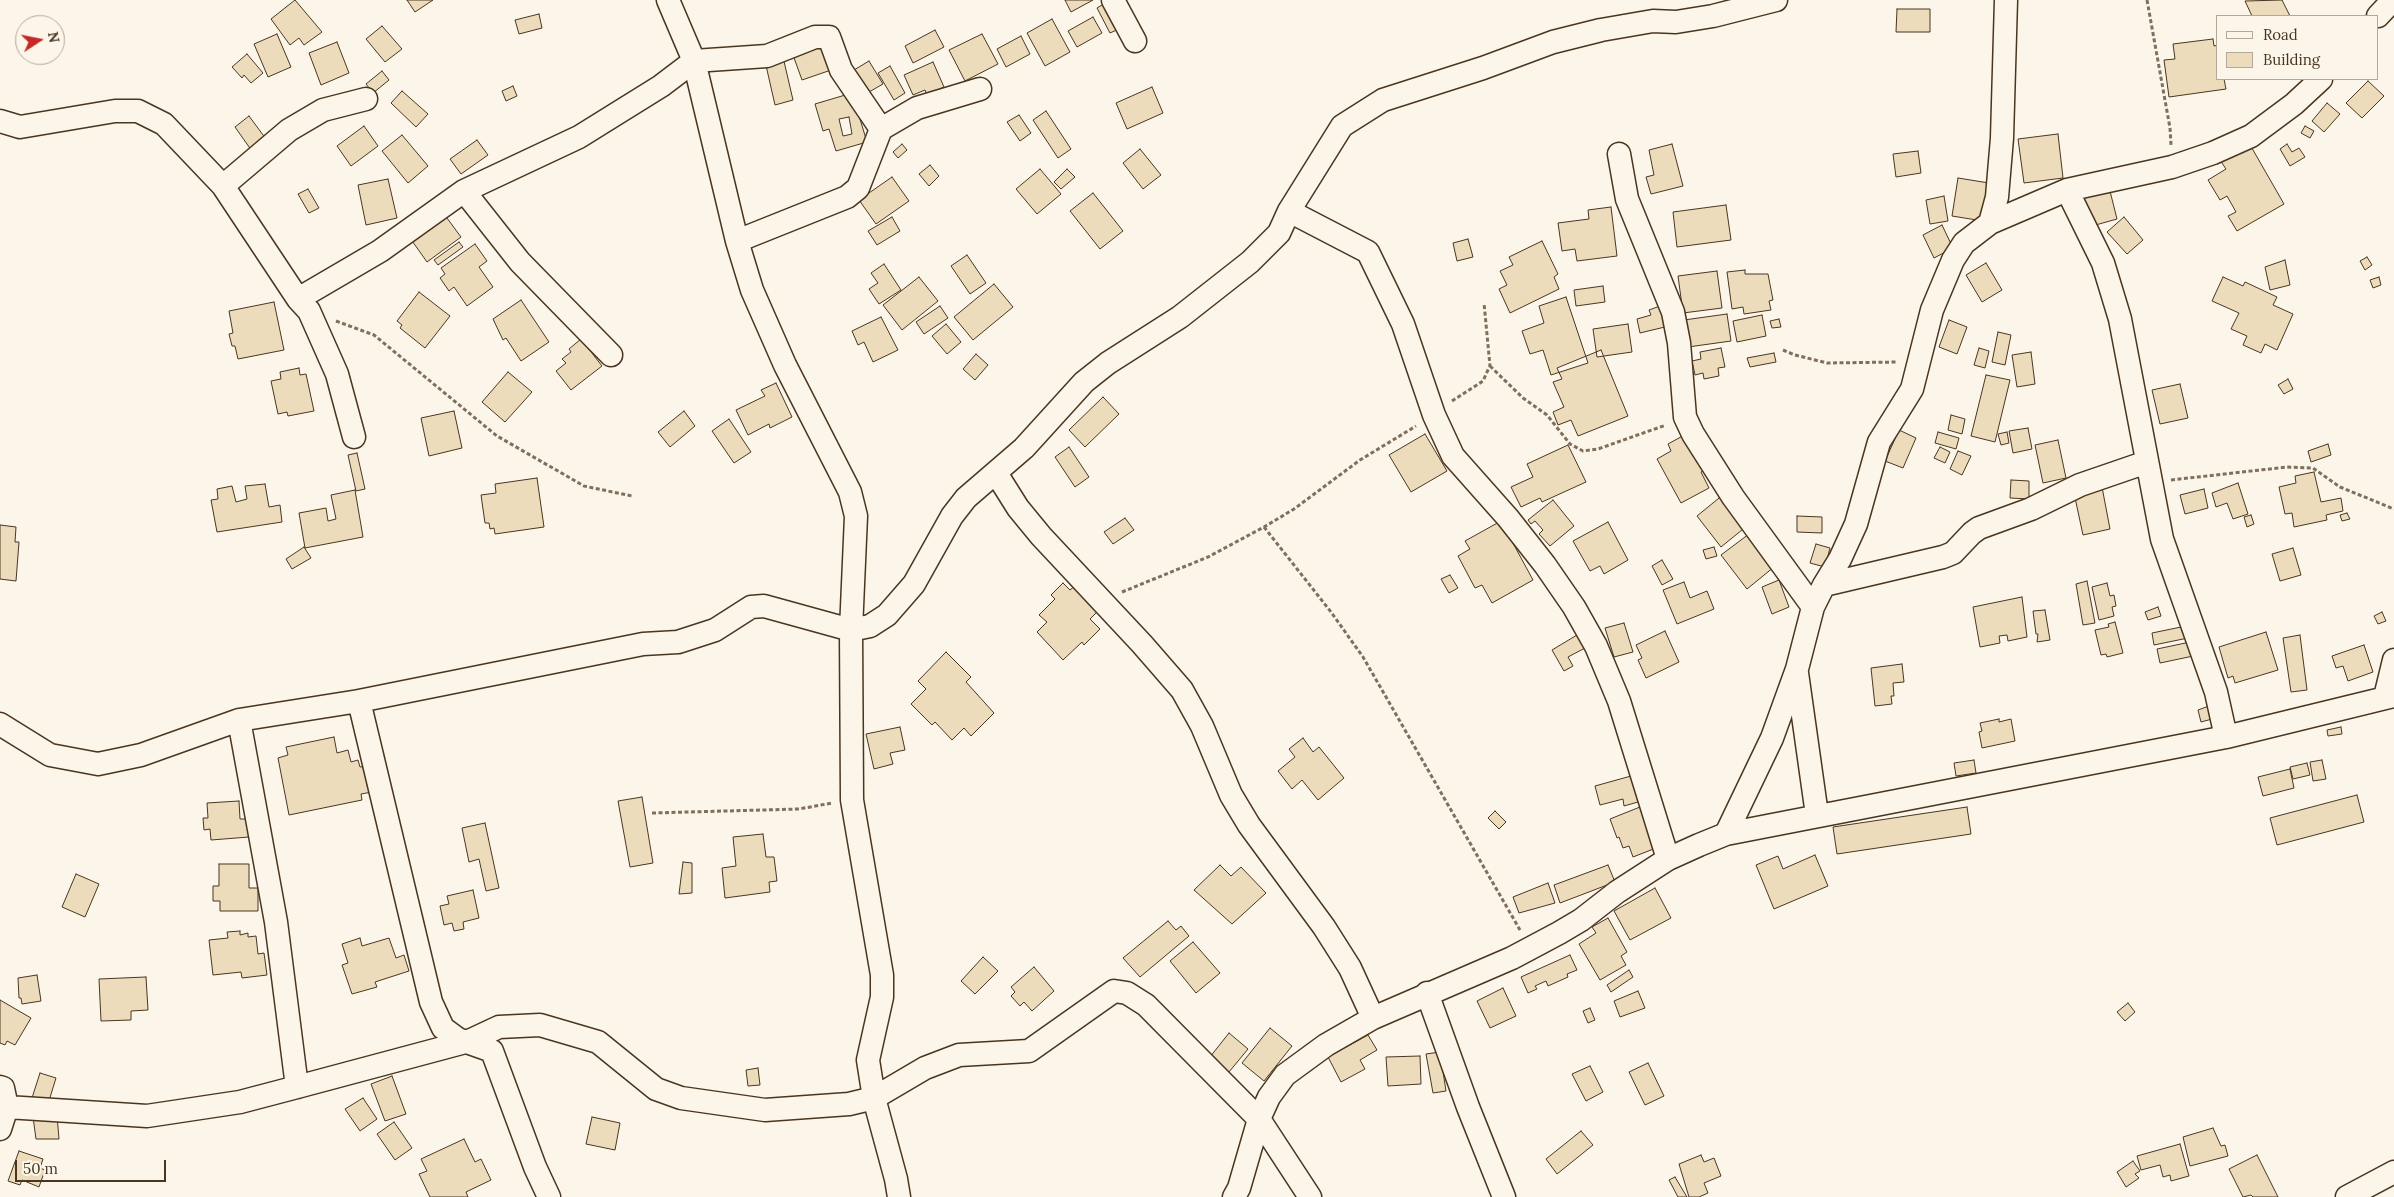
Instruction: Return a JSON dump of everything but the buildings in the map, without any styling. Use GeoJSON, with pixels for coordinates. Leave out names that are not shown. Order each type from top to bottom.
{"type":"FeatureCollection","features":[{"type":"Feature","properties":{"kind":"street"},"geometry":{"type":"LineString","coordinates":[[668,0],[694,61],[737,241],[752,290],[784,365],[850,492],[856,516],[851,630],[852,800],[882,975],[882,997],[868,1060],[874,1098],[899,1197]]}},
{"type":"Feature","properties":{"kind":"street"},"geometry":{"type":"LineString","coordinates":[[1113,0],[1135,41]]}},
{"type":"Feature","properties":{"kind":"street"},"geometry":{"type":"LineString","coordinates":[[0,724],[50,755],[98,764],[141,755],[239,720],[359,701],[643,644],[678,642],[715,630],[752,607],[764,606],[851,630],[870,626],[888,615],[914,584],[952,516],[966,498],[996,473],[1043,428],[1084,382],[1108,363],[1180,318],[1250,262],[1279,233],[1289,211],[1342,126],[1383,100],[1483,68],[1553,42],[1601,30],[1653,21],[1676,22],[1713,16],[1776,0]]}},
{"type":"Feature","properties":{"kind":"street"},"geometry":{"type":"LineString","coordinates":[[1990,223],[1997,197],[2002,138],[2006,0]]}},
{"type":"Feature","properties":{"kind":"street"},"geometry":{"type":"LineString","coordinates":[[304,305],[464,191],[578,137],[661,86],[694,61],[767,56],[815,37],[829,37],[841,70],[881,129]]}},
{"type":"Feature","properties":{"kind":"street"},"geometry":{"type":"LineString","coordinates":[[1726,834],[1772,738],[1797,669],[1814,607],[1824,584],[1840,559],[1856,524],[1879,442],[1912,389],[1932,310],[1953,260],[1964,243],[1990,223],[2067,190],[2172,167],[2213,153],[2251,136],[2294,104],[2320,80]]}},
{"type":"Feature","properties":{"kind":"street"},"geometry":{"type":"LineString","coordinates":[[737,241],[847,198],[858,188],[881,129],[916,108],[980,89]]}},
{"type":"Feature","properties":{"kind":"street"},"geometry":{"type":"LineString","coordinates":[[223,186],[289,130],[323,110],[366,99]]}},
{"type":"Feature","properties":{"kind":"street"},"geometry":{"type":"LineString","coordinates":[[0,121],[20,127],[115,111],[138,111],[164,124],[223,186],[304,305],[337,374],[354,437]]}},
{"type":"Feature","properties":{"kind":"street"},"geometry":{"type":"LineString","coordinates":[[1619,154],[1627,199],[1673,312],[1679,343],[1685,417],[1693,434],[1733,497],[1814,607]]}},
{"type":"Feature","properties":{"kind":"street"},"geometry":{"type":"LineString","coordinates":[[2067,190],[2103,263],[2130,367],[2162,539],[2216,692],[2226,736]]}},
{"type":"Feature","properties":{"kind":"street"},"geometry":{"type":"LineString","coordinates":[[464,191],[520,262],[611,355]]}},
{"type":"Feature","properties":{"kind":"street"},"geometry":{"type":"LineString","coordinates":[[1289,211],[1368,252],[1403,324],[1434,415],[1453,456],[1508,518],[1545,565],[1574,607],[1596,646],[1619,701],[1668,860]]}},
{"type":"Feature","properties":{"kind":"street"},"geometry":{"type":"LineString","coordinates":[[1824,584],[1943,557],[1953,553],[1972,532],[1979,528],[2031,510],[2104,475],[2149,472]]}},
{"type":"Feature","properties":{"kind":"street"},"geometry":{"type":"LineString","coordinates":[[996,473],[1018,508],[1182,690],[1202,726],[1231,795],[1249,825],[1324,927],[1350,968],[1373,1018]]}},
{"type":"Feature","properties":{"kind":"street"},"geometry":{"type":"LineString","coordinates":[[1234,1197],[1239,1188],[1259,1119],[1269,1097],[1285,1075],[1326,1045],[1373,1018],[1531,948],[1582,920],[1617,892],[1668,860],[1726,834],[1817,815],[2055,772],[2226,736],[2390,696],[2394,660]]}},
{"type":"Feature","properties":{"kind":"street"},"geometry":{"type":"LineString","coordinates":[[1797,669],[1817,815]]}},
{"type":"Feature","properties":{"kind":"street"},"geometry":{"type":"LineString","coordinates":[[359,701],[431,1002],[443,1028],[458,1039],[469,1041],[492,1051],[535,1167],[549,1197]]}},
{"type":"Feature","properties":{"kind":"street"},"geometry":{"type":"LineString","coordinates":[[239,720],[276,922],[297,1087]]}},
{"type":"Feature","properties":{"kind":"street"},"geometry":{"type":"LineString","coordinates":[[0,1129],[4,1097],[147,1116],[240,1102],[469,1041],[499,1027],[540,1026],[598,1042],[656,1089],[681,1098],[765,1110],[849,1104],[874,1098],[925,1068],[959,1055],[1029,1051],[1114,991],[1127,993],[1146,1005],[1259,1119],[1310,1197]]}},
{"type":"Feature","properties":{"kind":"street"},"geometry":{"type":"LineString","coordinates":[[1427,993],[1468,1107],[1504,1197]]}},
{"type":"Feature","properties":{"kind":"street"},"geometry":{"type":"LineString","coordinates":[[2347,1197],[2394,1172]]}},
{"type":"Feature","properties":{"kind":"path"},"geometry":{"type":"LineString","coordinates":[[2147,0],[2170,128],[2172,167]]}},
{"type":"Feature","properties":{"kind":"path"},"geometry":{"type":"LineString","coordinates":[[1101,602],[1208,557],[1264,527],[1294,509],[1360,460],[1434,415],[1483,381],[1490,366],[1484,303]]}},
{"type":"Feature","properties":{"kind":"path"},"geometry":{"type":"LineString","coordinates":[[304,305],[374,335],[497,436],[584,486],[632,496]]}},
{"type":"Feature","properties":{"kind":"path"},"geometry":{"type":"LineString","coordinates":[[1783,350],[1827,363],[1871,364],[1921,358]]}},
{"type":"Feature","properties":{"kind":"path"},"geometry":{"type":"LineString","coordinates":[[1490,366],[1523,398],[1547,415],[1570,444],[1583,451],[1598,449],[1685,417]]}},
{"type":"Feature","properties":{"kind":"path"},"geometry":{"type":"LineString","coordinates":[[2149,472],[2301,466],[2313,468],[2340,487],[2394,509]]}},
{"type":"Feature","properties":{"kind":"path"},"geometry":{"type":"LineString","coordinates":[[1264,527],[1331,612],[1363,657],[1531,948]]}},
{"type":"Feature","properties":{"kind":"path"},"geometry":{"type":"LineString","coordinates":[[652,812],[799,809],[852,800]]}}]}
